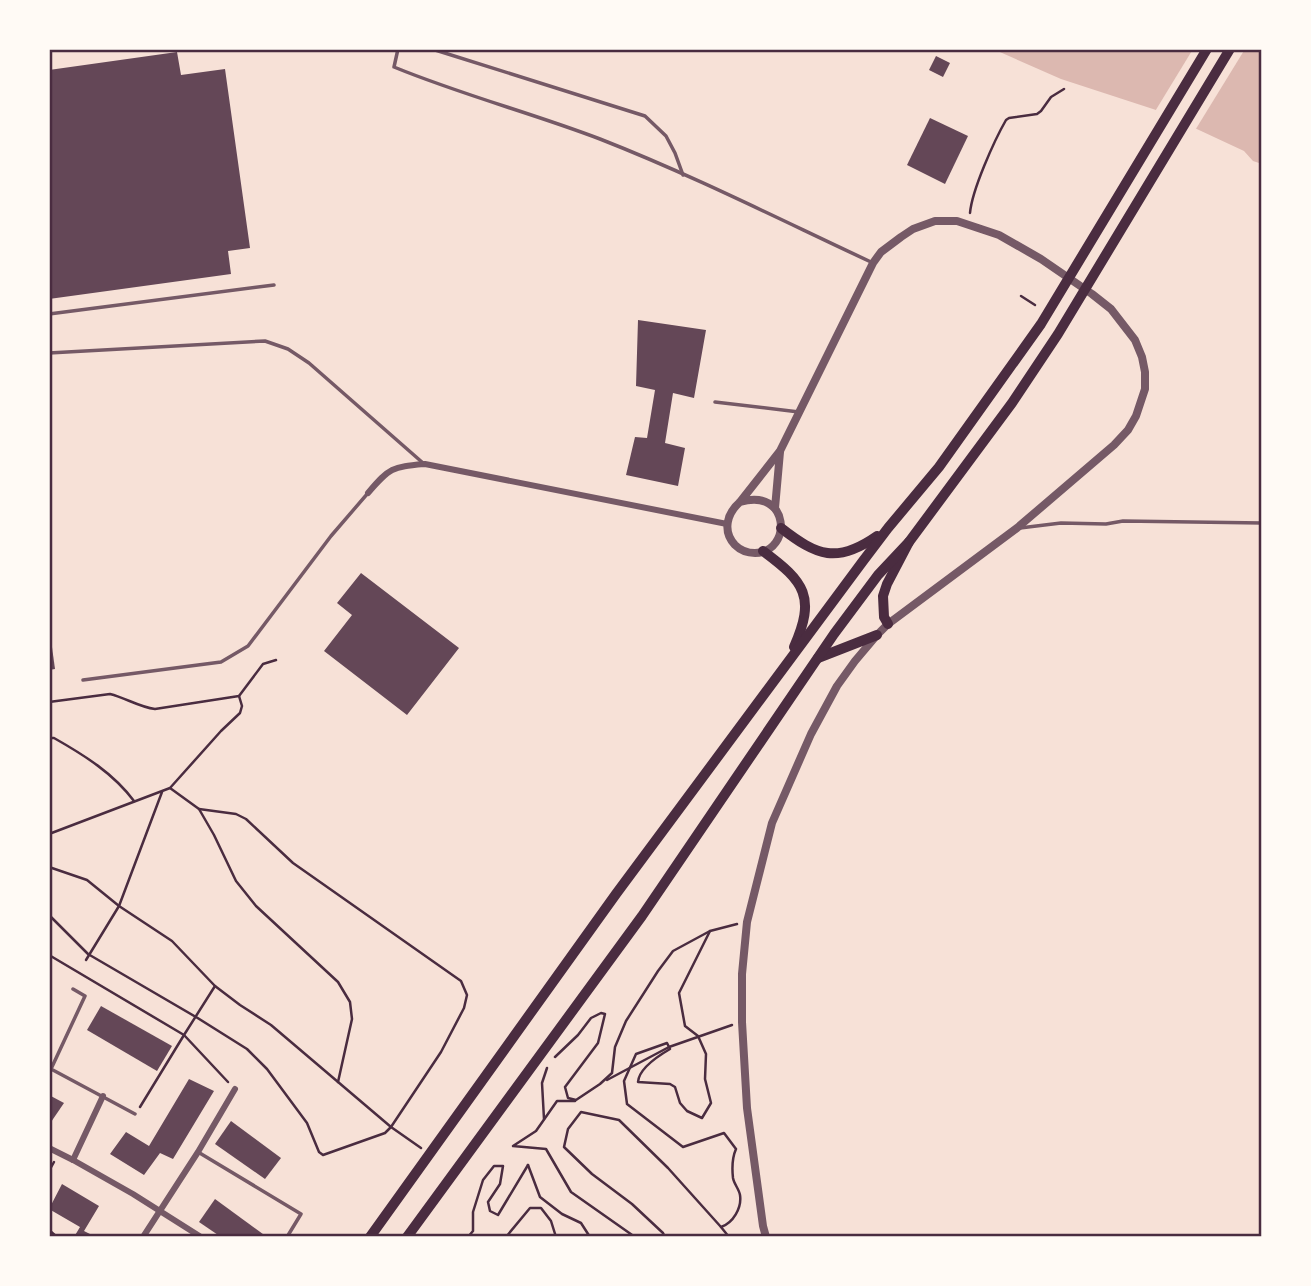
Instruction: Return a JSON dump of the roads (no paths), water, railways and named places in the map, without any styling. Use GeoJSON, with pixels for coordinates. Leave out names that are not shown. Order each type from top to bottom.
{"type":"FeatureCollection","features":[{"type":"Feature","properties":{"kind":"main road"},"geometry":{"type":"LineString","coordinates":[[370,1237],[616,894],[888,528],[939,467],[1041,324],[1207,49]]}},
{"type":"Feature","properties":{"kind":"main road"},"geometry":{"type":"LineString","coordinates":[[407,1237],[642,916],[834,634],[878,575],[909,542],[1012,403],[1058,334],[1230,49]]}},
{"type":"Feature","properties":{"kind":"main road"},"geometry":{"type":"LineString","coordinates":[[781,528],[815,551],[831,554],[865,544],[888,528]]}},
{"type":"Feature","properties":{"kind":"main road"},"geometry":{"type":"LineString","coordinates":[[888,624],[884,617],[883,596],[909,542]]}},
{"type":"Feature","properties":{"kind":"main road"},"geometry":{"type":"LineString","coordinates":[[763,551],[793,574],[802,588],[806,606],[800,632],[786,666]]}},
{"type":"Feature","properties":{"kind":"main road"},"geometry":{"type":"LineString","coordinates":[[818,658],[877,635]]}},
{"type":"Feature","properties":{"kind":"street"},"geometry":{"type":"LineString","coordinates":[[740,502],[752,499],[765,501],[775,508],[780,517],[781,528],[772,546],[753,553],[742,550],[734,544],[729,535],[729,516],[780,451],[873,263],[890,244],[924,225],[945,220],[969,224],[1017,245],[1111,309],[1135,340],[1142,357],[1145,388],[1136,416],[1128,430],[1017,528],[888,624],[855,661],[837,686],[811,734],[772,823],[747,922],[742,974],[747,1108],[766,1237]]}},
{"type":"Feature","properties":{"kind":"street"},"geometry":{"type":"LineString","coordinates":[[775,508],[780,451]]}},
{"type":"Feature","properties":{"kind":"street"},"geometry":{"type":"LineString","coordinates":[[368,492],[384,474],[398,467],[425,464],[727,524]]}},
{"type":"Feature","properties":{"kind":"street"},"geometry":{"type":"LineString","coordinates":[[143,1237],[235,1090]]}},
{"type":"Feature","properties":{"kind":"street"},"geometry":{"type":"LineString","coordinates":[[73,1160],[103,1096]]}},
{"type":"Feature","properties":{"kind":"street"},"geometry":{"type":"LineString","coordinates":[[49,1148],[133,1194],[201,1237]]}},
{"type":"Feature","properties":{"kind":"lane"},"geometry":{"type":"LineString","coordinates":[[398,49],[394,67],[438,85],[598,139],[683,175],[873,263]]}},
{"type":"Feature","properties":{"kind":"lane"},"geometry":{"type":"LineString","coordinates":[[432,49],[645,116],[666,136],[683,175]]}},
{"type":"Feature","properties":{"kind":"lane"},"geometry":{"type":"LineString","coordinates":[[49,314],[274,285]]}},
{"type":"Feature","properties":{"kind":"lane"},"geometry":{"type":"LineString","coordinates":[[49,353],[265,341],[288,349],[309,363],[425,464]]}},
{"type":"Feature","properties":{"kind":"lane"},"geometry":{"type":"LineString","coordinates":[[715,402],[800,412]]}},
{"type":"Feature","properties":{"kind":"lane"},"geometry":{"type":"LineString","coordinates":[[83,680],[221,662],[248,646],[331,536],[368,492]]}},
{"type":"Feature","properties":{"kind":"lane"},"geometry":{"type":"LineString","coordinates":[[1017,528],[1123,521],[1262,523]]}},
{"type":"Feature","properties":{"kind":"lane"},"geometry":{"type":"LineString","coordinates":[[73,989],[85,996],[50,1069],[135,1114]]}},
{"type":"Feature","properties":{"kind":"lane"},"geometry":{"type":"LineString","coordinates":[[198,1152],[301,1214],[287,1237]]}}]}
